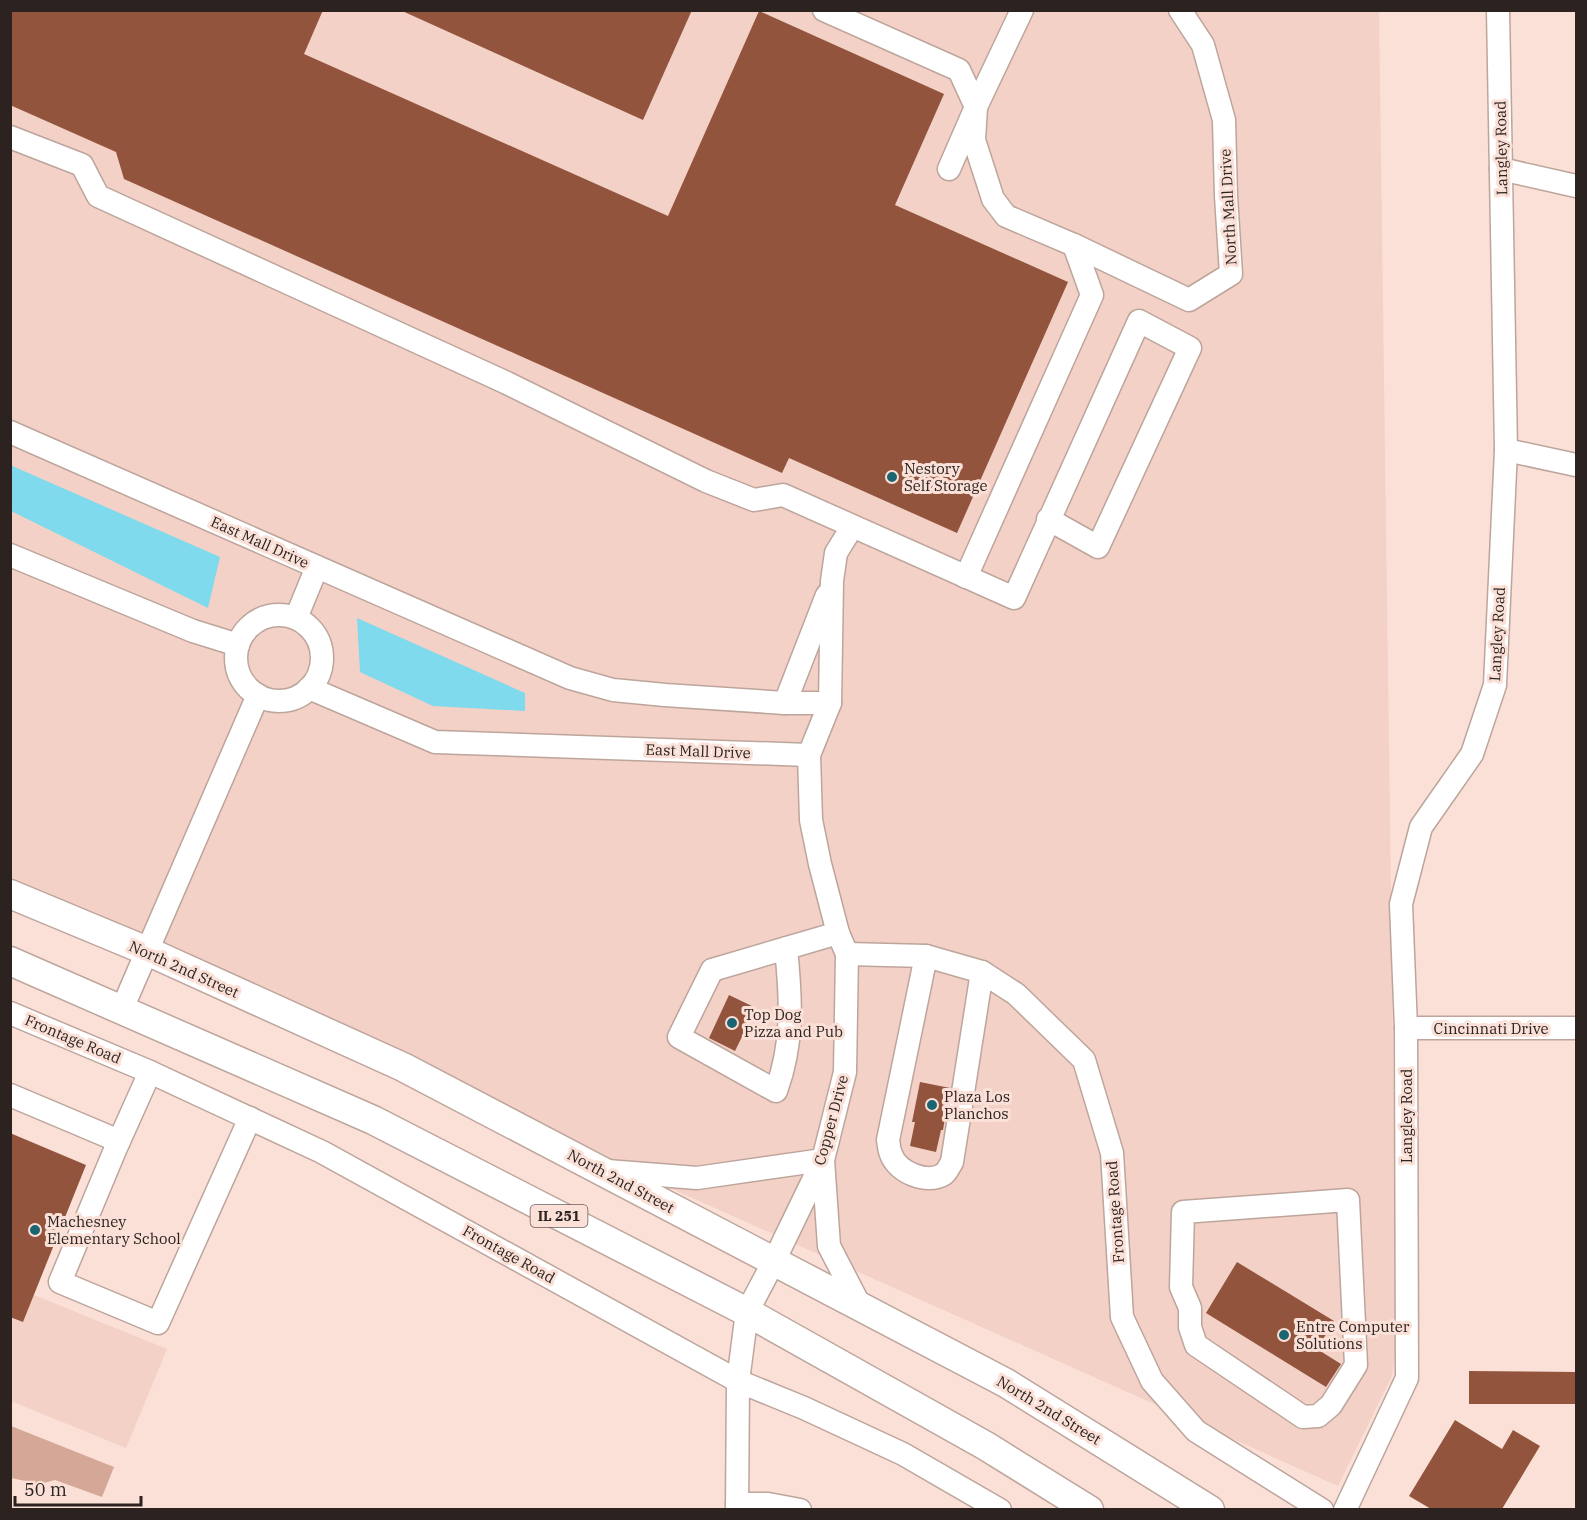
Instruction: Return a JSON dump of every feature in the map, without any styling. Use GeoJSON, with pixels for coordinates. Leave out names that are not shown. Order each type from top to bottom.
{"type":"FeatureCollection","features":[{"type":"Feature","properties":{"kind":"main road","name":"North 2nd Street"},"geometry":{"type":"LineString","coordinates":[[10,894],[147,951],[403,1067],[1006,1383],[1210,1509]]}},
{"type":"Feature","properties":{"kind":"main road","name":"IL 251"},"geometry":{"type":"LineString","coordinates":[[10,961],[373,1120],[747,1312],[986,1446],[1089,1509]]}},
{"type":"Feature","properties":{"kind":"street"},"geometry":{"type":"LineString","coordinates":[[824,10],[959,70],[976,106],[974,140],[993,199],[1006,216],[1074,245],[1092,295],[966,577]]}},
{"type":"Feature","properties":{"kind":"street"},"geometry":{"type":"LineString","coordinates":[[949,169],[1022,10]]}},
{"type":"Feature","properties":{"kind":"street","name":"North Mall Drive"},"geometry":{"type":"LineString","coordinates":[[1074,245],[1189,300],[1231,274],[1224,120],[1203,45],[1180,10]]}},
{"type":"Feature","properties":{"kind":"street","name":"Langley Road"},"geometry":{"type":"LineString","coordinates":[[1345,1509],[1407,1378],[1406,1028],[1401,904],[1421,827],[1472,754],[1495,685],[1506,450],[1498,10]]}},
{"type":"Feature","properties":{"kind":"street"},"geometry":{"type":"LineString","coordinates":[[10,137],[82,165],[98,196],[507,383],[706,482],[754,500],[783,495],[1014,598],[1048,519],[1139,321],[1190,348],[1098,547],[1048,519]]}},
{"type":"Feature","properties":{"kind":"street"},"geometry":{"type":"LineString","coordinates":[[1502,169],[1576,186]]}},
{"type":"Feature","properties":{"kind":"street","name":"East Mall Drive"},"geometry":{"type":"LineString","coordinates":[[10,432],[570,678],[614,690],[665,695],[785,703],[830,703]]}},
{"type":"Feature","properties":{"kind":"street"},"geometry":{"type":"LineString","coordinates":[[1506,450],[1576,465]]}},
{"type":"Feature","properties":{"kind":"street"},"geometry":{"type":"LineString","coordinates":[[809,755],[830,703],[832,582],[836,553],[852,527]]}},
{"type":"Feature","properties":{"kind":"street"},"geometry":{"type":"LineString","coordinates":[[10,555],[193,631],[238,645]]}},
{"type":"Feature","properties":{"kind":"street"},"geometry":{"type":"LineString","coordinates":[[296,618],[317,567]]}},
{"type":"Feature","properties":{"kind":"street"},"geometry":{"type":"LineString","coordinates":[[785,703],[832,582]]}},
{"type":"Feature","properties":{"kind":"street"},"geometry":{"type":"LineString","coordinates":[[282,615],[296,618],[308,626],[321,650],[322,664],[318,677],[298,696],[285,700],[271,700],[258,695],[247,686],[239,674],[236,660],[238,645],[244,633],[255,622],[268,616],[282,615]]}},
{"type":"Feature","properties":{"kind":"street","name":"East Mall Drive"},"geometry":{"type":"LineString","coordinates":[[309,688],[435,741],[809,755]]}},
{"type":"Feature","properties":{"kind":"street"},"geometry":{"type":"LineString","coordinates":[[122,1009],[258,695]]}},
{"type":"Feature","properties":{"kind":"street","name":"Copper Drive"},"geometry":{"type":"LineString","coordinates":[[737,1507],[738,1381],[747,1312],[823,1160],[845,1072],[847,954],[838,933],[811,820],[809,755]]}},
{"type":"Feature","properties":{"kind":"street"},"geometry":{"type":"LineString","coordinates":[[786,948],[791,998],[789,1035],[783,1072],[776,1091],[678,1036],[712,970],[786,948],[838,933]]}},
{"type":"Feature","properties":{"kind":"street","name":"Frontage Road"},"geometry":{"type":"LineString","coordinates":[[847,954],[926,956],[982,972],[1016,994],[1084,1060],[1112,1153],[1122,1317],[1152,1381],[1196,1431],[1322,1509]]}},
{"type":"Feature","properties":{"kind":"street"},"geometry":{"type":"LineString","coordinates":[[926,956],[888,1140],[891,1155],[898,1166],[911,1174],[928,1178],[944,1174],[952,1162],[982,972]]}},
{"type":"Feature","properties":{"kind":"street","name":"Frontage Road"},"geometry":{"type":"LineString","coordinates":[[10,1013],[150,1072],[322,1152],[738,1381],[804,1408],[903,1454],[1000,1509]]}},
{"type":"Feature","properties":{"kind":"street","name":"Cincinnati Drive"},"geometry":{"type":"LineString","coordinates":[[1406,1028],[1576,1029]]}},
{"type":"Feature","properties":{"kind":"street"},"geometry":{"type":"LineString","coordinates":[[150,1072],[60,1282],[158,1323],[250,1118]]}},
{"type":"Feature","properties":{"kind":"street"},"geometry":{"type":"LineString","coordinates":[[10,1095],[119,1141]]}},
{"type":"Feature","properties":{"kind":"street"},"geometry":{"type":"LineString","coordinates":[[602,1171],[697,1178],[823,1160],[829,1246],[860,1306]]}},
{"type":"Feature","properties":{"kind":"street"},"geometry":{"type":"LineString","coordinates":[[1348,1200],[1354,1315],[1356,1365],[1331,1405],[1318,1416],[1303,1417],[1196,1345],[1190,1327],[1190,1308],[1181,1287],[1183,1212],[1348,1200]]}},
{"type":"Feature","properties":{"kind":"street"},"geometry":{"type":"LineString","coordinates":[[737,1507],[800,1509]]}},
{"type":"Feature","properties":{"kind":"shaded area"},"geometry":{"type":"Polygon","coordinates":[[[11,11],[1379,11],[1397,1335],[1392,1376],[1338,1486],[11,894],[11,11]]]}},
{"type":"Feature","properties":{"kind":"shaded area"},"geometry":{"type":"Polygon","coordinates":[[[34,1295],[167,1349],[126,1448],[11,1401],[10,1317],[34,1295]]]}},
{"type":"Feature","properties":{"kind":"shaded area"},"geometry":{"type":"Polygon","coordinates":[[[11,1426],[114,1467],[102,1497],[55,1480],[40,1484],[11,1478],[11,1426]]]}},
{"type":"Feature","properties":{"kind":"water"},"geometry":{"type":"Polygon","coordinates":[[[10,465],[220,557],[208,608],[11,511],[10,465]]]}},
{"type":"Feature","properties":{"kind":"water"},"geometry":{"type":"Polygon","coordinates":[[[357,618],[525,693],[525,711],[433,706],[360,672],[357,618]]]}},
{"type":"Feature","properties":{"kind":"building"},"geometry":{"type":"Polygon","coordinates":[[[10,10],[323,10],[304,54],[668,216],[759,11],[944,94],[895,205],[1068,282],[957,533],[789,458],[782,473],[124,179],[116,152],[10,105],[10,10]]]}},
{"type":"Feature","properties":{"kind":"building"},"geometry":{"type":"Polygon","coordinates":[[[400,10],[692,10],[643,120],[400,10]]]}},
{"type":"Feature","properties":{"kind":"building","name":"Top Dog Pizza and Pub"},"geometry":{"type":"Polygon","coordinates":[[[729,995],[756,1008],[735,1051],[709,1038],[729,995]]]}},
{"type":"Feature","properties":{"kind":"building","name":"Plaza Los Planchos"},"geometry":{"type":"Polygon","coordinates":[[[920,1082],[950,1088],[943,1130],[941,1130],[936,1152],[910,1146],[920,1082]]]}},
{"type":"Feature","properties":{"kind":"building","name":"Machesney Elementary School"},"geometry":{"type":"Polygon","coordinates":[[[10,1133],[86,1165],[23,1322],[10,1317],[10,1133]]]}},
{"type":"Feature","properties":{"kind":"building","name":"Entre Computer Solutions"},"geometry":{"type":"Polygon","coordinates":[[[1237,1262],[1334,1321],[1317,1349],[1341,1364],[1326,1387],[1206,1313],[1237,1262]]]}},
{"type":"Feature","properties":{"kind":"building"},"geometry":{"type":"Polygon","coordinates":[[[1469,1371],[1576,1372],[1576,1404],[1469,1404],[1469,1371]]]}},
{"type":"Feature","properties":{"kind":"building"},"geometry":{"type":"Polygon","coordinates":[[[1455,1420],[1502,1449],[1513,1430],[1540,1446],[1502,1509],[1431,1509],[1409,1496],[1455,1420]]]}},
{"type":"Feature","properties":{"kind":"place","name":"Nestory Self Storage"},"geometry":{"type":"Point","coordinates":[892,477]}},
{"type":"Feature","properties":{"kind":"place","name":"Top Dog Pizza and Pub"},"geometry":{"type":"Point","coordinates":[732,1023]}},
{"type":"Feature","properties":{"kind":"place","name":"Plaza Los Planchos"},"geometry":{"type":"Point","coordinates":[932,1105]}},
{"type":"Feature","properties":{"kind":"place","name":"Machesney Elementary School"},"geometry":{"type":"Point","coordinates":[35,1230]}},
{"type":"Feature","properties":{"kind":"place","name":"Entre Computer Solutions"},"geometry":{"type":"Point","coordinates":[1284,1335]}}]}
